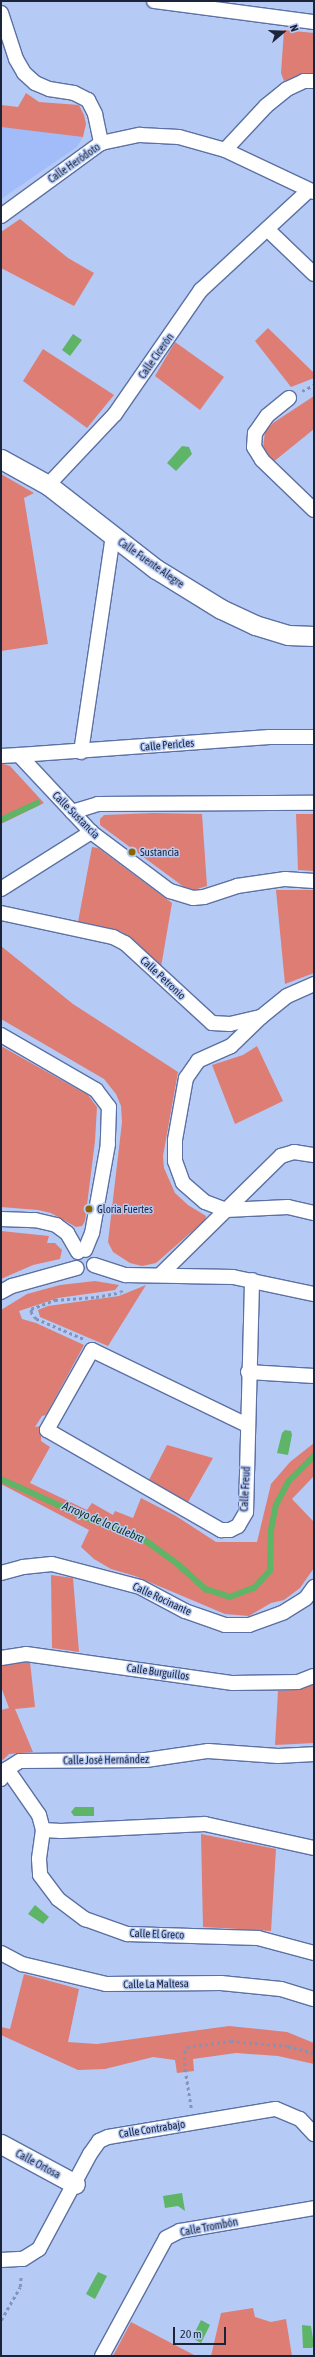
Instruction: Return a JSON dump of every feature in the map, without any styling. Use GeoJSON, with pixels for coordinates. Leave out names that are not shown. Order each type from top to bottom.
{"type":"FeatureCollection","features":[{"type":"Feature","properties":{"kind":"street"},"geometry":{"type":"LineString","coordinates":[[154,1],[314,22]]}},
{"type":"Feature","properties":{"kind":"street"},"geometry":{"type":"LineString","coordinates":[[1,13],[16,59],[24,73],[35,83],[49,89],[74,93],[88,100],[95,114],[101,143]]}},
{"type":"Feature","properties":{"kind":"street"},"geometry":{"type":"LineString","coordinates":[[225,150],[266,106],[288,89],[304,81],[314,81]]}},
{"type":"Feature","properties":{"kind":"street","name":"Calle Heródoto"},"geometry":{"type":"LineString","coordinates":[[1,216],[101,143],[140,135],[179,137],[225,150],[311,191]]}},
{"type":"Feature","properties":{"kind":"street","name":"Calle Cicerón"},"geometry":{"type":"LineString","coordinates":[[48,485],[115,414],[201,290],[311,191]]}},
{"type":"Feature","properties":{"kind":"street"},"geometry":{"type":"LineString","coordinates":[[267,230],[314,274]]}},
{"type":"Feature","properties":{"kind":"street"},"geometry":{"type":"LineString","coordinates":[[289,398],[267,416],[259,427],[255,433],[254,447],[262,460],[314,510]]}},
{"type":"Feature","properties":{"kind":"street","name":"Calle Fuente Alegre"},"geometry":{"type":"LineString","coordinates":[[1,459],[48,485],[156,569],[221,609],[255,625],[288,636],[314,636]]}},
{"type":"Feature","properties":{"kind":"street"},"geometry":{"type":"LineString","coordinates":[[81,752],[112,536]]}},
{"type":"Feature","properties":{"kind":"street","name":"Calle Pericles"},"geometry":{"type":"LineString","coordinates":[[19,755],[81,752],[269,737],[314,737]]}},
{"type":"Feature","properties":{"kind":"street"},"geometry":{"type":"LineString","coordinates":[[1,756],[19,755]]}},
{"type":"Feature","properties":{"kind":"street","name":"Calle Sustancia"},"geometry":{"type":"LineString","coordinates":[[19,755],[91,832],[170,891],[193,898],[214,895],[237,886],[286,879],[314,881]]}},
{"type":"Feature","properties":{"kind":"street"},"geometry":{"type":"LineString","coordinates":[[72,812],[98,804],[314,804]]}},
{"type":"Feature","properties":{"kind":"street"},"geometry":{"type":"LineString","coordinates":[[1,888],[91,832]]}},
{"type":"Feature","properties":{"kind":"street","name":"Calle Petronio"},"geometry":{"type":"LineString","coordinates":[[1,913],[113,937],[125,943],[212,1023],[230,1024],[262,1017],[287,996],[314,984]]}},
{"type":"Feature","properties":{"kind":"street"},"geometry":{"type":"LineString","coordinates":[[262,1017],[231,1046],[198,1061],[186,1078],[175,1140],[175,1161],[183,1184],[205,1202],[226,1210],[288,1207],[314,1213]]}},
{"type":"Feature","properties":{"kind":"street"},"geometry":{"type":"LineString","coordinates":[[1,1035],[96,1090],[109,1107],[108,1144],[92,1233],[81,1251],[74,1258],[77,1268]]}},
{"type":"Feature","properties":{"kind":"street"},"geometry":{"type":"LineString","coordinates":[[160,1275],[281,1156],[294,1152],[314,1155]]}},
{"type":"Feature","properties":{"kind":"street"},"geometry":{"type":"LineString","coordinates":[[1,1219],[35,1220],[56,1225],[67,1233],[81,1251],[94,1255],[94,1265]]}},
{"type":"Feature","properties":{"kind":"street"},"geometry":{"type":"LineString","coordinates":[[94,1265],[125,1275],[160,1275],[252,1280],[314,1294]]}},
{"type":"Feature","properties":{"kind":"street"},"geometry":{"type":"LineString","coordinates":[[1,1292],[12,1286],[77,1268],[86,1271],[94,1265]]}},
{"type":"Feature","properties":{"kind":"street","name":"Calle Freud"},"geometry":{"type":"LineString","coordinates":[[92,1350],[47,1430],[221,1530],[230,1530],[238,1526],[246,1512],[248,1372],[252,1280]]}},
{"type":"Feature","properties":{"kind":"street"},"geometry":{"type":"LineString","coordinates":[[92,1350],[247,1425]]}},
{"type":"Feature","properties":{"kind":"street"},"geometry":{"type":"LineString","coordinates":[[248,1372],[314,1376]]}},
{"type":"Feature","properties":{"kind":"street","name":"Calle Rocinante"},"geometry":{"type":"LineString","coordinates":[[1,1573],[24,1567],[52,1564],[140,1587],[185,1611],[225,1625],[249,1626],[284,1612],[311,1595]]}},
{"type":"Feature","properties":{"kind":"street","name":"Calle Burguillos"},"geometry":{"type":"LineString","coordinates":[[1,1658],[26,1654],[233,1683],[298,1682],[314,1676]]}},
{"type":"Feature","properties":{"kind":"street","name":"Calle José Hernández"},"geometry":{"type":"LineString","coordinates":[[4,1774],[20,1761],[146,1760],[208,1750],[278,1756],[314,1754]]}},
{"type":"Feature","properties":{"kind":"street","name":"Calle El Greco"},"geometry":{"type":"LineString","coordinates":[[4,1774],[39,1815],[43,1830],[39,1859],[40,1875],[58,1899],[85,1919],[127,1934],[258,1938],[314,1952]]}},
{"type":"Feature","properties":{"kind":"street"},"geometry":{"type":"LineString","coordinates":[[43,1830],[61,1831],[205,1824],[314,1848]]}},
{"type":"Feature","properties":{"kind":"street","name":"Calle La Maltesa"},"geometry":{"type":"LineString","coordinates":[[1,1953],[22,1964],[106,1984],[221,1983],[281,1989],[314,1999]]}},
{"type":"Feature","properties":{"kind":"street","name":"Calle Contrabajo"},"geometry":{"type":"LineString","coordinates":[[1,2260],[23,2259],[39,2249],[99,2141],[115,2134],[276,2109],[300,2119],[314,2134]]}},
{"type":"Feature","properties":{"kind":"street","name":"Calle Ortosa"},"geometry":{"type":"LineString","coordinates":[[1,2144],[75,2184]]}},
{"type":"Feature","properties":{"kind":"street","name":"Calle Trombón"},"geometry":{"type":"LineString","coordinates":[[102,2356],[166,2238],[180,2231],[314,2208]]}},
{"type":"Feature","properties":{"kind":"path"},"geometry":{"type":"LineString","coordinates":[[92,1350],[86,1341],[36,1319],[31,1313],[31,1309],[55,1300],[121,1292],[126,1284]]}},
{"type":"Feature","properties":{"kind":"path"},"geometry":{"type":"LineString","coordinates":[[192,2109],[185,2072],[184,2052],[187,2047],[231,2041],[288,2046],[314,2053]]}},
{"type":"Feature","properties":{"kind":"path"},"geometry":{"type":"LineString","coordinates":[[1,2320],[20,2287]]}},
{"type":"Feature","properties":{"kind":"shaded area"},"geometry":{"type":"Polygon","coordinates":[[[284,30],[314,33],[314,73],[284,81],[281,73],[284,30]]]}},
{"type":"Feature","properties":{"kind":"shaded area"},"geometry":{"type":"Polygon","coordinates":[[[26,93],[39,102],[79,105],[84,115],[86,124],[83,137],[1,127],[1,105],[18,107],[26,93]]]}},
{"type":"Feature","properties":{"kind":"shaded area"},"geometry":{"type":"Polygon","coordinates":[[[1,127],[53,131],[83,137],[77,147],[1,199],[1,127]]]}},
{"type":"Feature","properties":{"kind":"shaded area"},"geometry":{"type":"Polygon","coordinates":[[[20,219],[68,258],[94,273],[74,306],[1,268],[1,232],[20,219]]]}},
{"type":"Feature","properties":{"kind":"shaded area"},"geometry":{"type":"Polygon","coordinates":[[[268,328],[314,373],[314,378],[291,387],[255,341],[268,328]]]}},
{"type":"Feature","properties":{"kind":"shaded area"},"geometry":{"type":"Polygon","coordinates":[[[73,334],[82,340],[70,356],[62,350],[73,334]]]}},
{"type":"Feature","properties":{"kind":"shaded area"},"geometry":{"type":"Polygon","coordinates":[[[175,342],[224,377],[200,410],[155,376],[175,342]]]}},
{"type":"Feature","properties":{"kind":"shaded area"},"geometry":{"type":"Polygon","coordinates":[[[43,349],[114,395],[87,428],[23,381],[43,349]]]}},
{"type":"Feature","properties":{"kind":"shaded area"},"geometry":{"type":"Polygon","coordinates":[[[314,396],[314,429],[272,463],[263,449],[265,431],[273,423],[314,396]]]}},
{"type":"Feature","properties":{"kind":"shaded area"},"geometry":{"type":"Polygon","coordinates":[[[182,446],[189,447],[192,454],[176,471],[167,463],[182,446]]]}},
{"type":"Feature","properties":{"kind":"shaded area"},"geometry":{"type":"Polygon","coordinates":[[[1,474],[34,493],[24,498],[48,644],[1,651],[1,474]]]}},
{"type":"Feature","properties":{"kind":"shaded area"},"geometry":{"type":"Polygon","coordinates":[[[1,763],[10,766],[44,803],[1,824],[1,763]]]}},
{"type":"Feature","properties":{"kind":"shaded area"},"geometry":{"type":"Polygon","coordinates":[[[154,813],[202,814],[207,886],[194,890],[184,887],[100,825],[100,819],[104,815],[154,813]]]}},
{"type":"Feature","properties":{"kind":"shaded area"},"geometry":{"type":"Polygon","coordinates":[[[296,814],[314,814],[314,871],[298,870],[296,814]]]}},
{"type":"Feature","properties":{"kind":"shaded area"},"geometry":{"type":"Polygon","coordinates":[[[92,847],[98,848],[172,903],[161,967],[122,932],[78,922],[92,847]]]}},
{"type":"Feature","properties":{"kind":"shaded area"},"geometry":{"type":"Polygon","coordinates":[[[276,890],[314,890],[314,973],[285,984],[276,890]]]}},
{"type":"Feature","properties":{"kind":"shaded area"},"geometry":{"type":"Polygon","coordinates":[[[1,946],[73,1004],[178,1072],[163,1156],[164,1168],[175,1193],[188,1205],[206,1216],[205,1220],[156,1263],[142,1266],[130,1263],[113,1252],[108,1242],[122,1122],[121,1106],[116,1094],[104,1079],[1,1019],[1,946]]]}},
{"type":"Feature","properties":{"kind":"shaded area"},"geometry":{"type":"Polygon","coordinates":[[[1,1046],[88,1095],[97,1107],[95,1141],[85,1221],[82,1226],[76,1227],[51,1213],[38,1210],[1,1207],[1,1046]]]}},
{"type":"Feature","properties":{"kind":"shaded area"},"geometry":{"type":"Polygon","coordinates":[[[257,1046],[283,1101],[235,1124],[212,1065],[243,1055],[257,1046]]]}},
{"type":"Feature","properties":{"kind":"shaded area"},"geometry":{"type":"Polygon","coordinates":[[[1,1231],[49,1236],[47,1243],[55,1243],[62,1250],[60,1259],[33,1265],[1,1279],[1,1231]]]}},
{"type":"Feature","properties":{"kind":"shaded area"},"geometry":{"type":"Polygon","coordinates":[[[95,1281],[119,1285],[115,1290],[58,1298],[19,1311],[22,1319],[36,1323],[84,1345],[46,1415],[42,1416],[35,1427],[41,1426],[41,1441],[50,1447],[30,1483],[87,1510],[92,1503],[113,1515],[115,1511],[133,1518],[141,1498],[176,1516],[216,1542],[257,1542],[271,1484],[290,1462],[314,1443],[314,1476],[292,1499],[314,1522],[314,1568],[300,1588],[284,1600],[271,1603],[249,1616],[225,1614],[135,1576],[111,1569],[94,1559],[81,1547],[89,1530],[1,1484],[1,1310],[27,1294],[60,1285],[95,1281]]]}},
{"type":"Feature","properties":{"kind":"shaded area"},"geometry":{"type":"Polygon","coordinates":[[[146,1285],[108,1346],[40,1317],[38,1310],[48,1306],[119,1296],[146,1285]]]}},
{"type":"Feature","properties":{"kind":"shaded area"},"geometry":{"type":"Polygon","coordinates":[[[285,1430],[291,1431],[292,1435],[288,1455],[277,1453],[282,1433],[285,1430]]]}},
{"type":"Feature","properties":{"kind":"shaded area"},"geometry":{"type":"Polygon","coordinates":[[[167,1445],[213,1458],[187,1504],[149,1480],[167,1445]]]}},
{"type":"Feature","properties":{"kind":"shaded area"},"geometry":{"type":"Polygon","coordinates":[[[51,1575],[73,1578],[79,1652],[52,1648],[51,1575]]]}},
{"type":"Feature","properties":{"kind":"shaded area"},"geometry":{"type":"Polygon","coordinates":[[[30,1662],[35,1707],[15,1709],[33,1752],[9,1754],[3,1760],[1,1758],[1,1710],[9,1708],[1,1687],[1,1665],[30,1662]]]}},
{"type":"Feature","properties":{"kind":"shaded area"},"geometry":{"type":"Polygon","coordinates":[[[314,1683],[314,1743],[275,1745],[278,1691],[292,1690],[314,1683]]]}},
{"type":"Feature","properties":{"kind":"shaded area"},"geometry":{"type":"Polygon","coordinates":[[[75,1807],[94,1807],[94,1816],[74,1816],[71,1812],[75,1807]]]}},
{"type":"Feature","properties":{"kind":"shaded area"},"geometry":{"type":"Polygon","coordinates":[[[201,1834],[276,1849],[271,1931],[203,1927],[201,1834]]]}},
{"type":"Feature","properties":{"kind":"shaded area"},"geometry":{"type":"Polygon","coordinates":[[[35,1905],[49,1917],[43,1924],[28,1914],[35,1905]]]}},
{"type":"Feature","properties":{"kind":"shaded area"},"geometry":{"type":"Polygon","coordinates":[[[24,1974],[79,1989],[68,2042],[97,2044],[229,2026],[287,2032],[314,2043],[314,2064],[278,2056],[236,2053],[193,2059],[194,2071],[177,2073],[175,2060],[153,2057],[105,2069],[78,2070],[1,2035],[1,2027],[10,2029],[24,1974]]]}},
{"type":"Feature","properties":{"kind":"shaded area"},"geometry":{"type":"Polygon","coordinates":[[[182,2193],[185,2211],[178,2206],[165,2208],[163,2196],[182,2193]]]}},
{"type":"Feature","properties":{"kind":"shaded area"},"geometry":{"type":"Polygon","coordinates":[[[98,2272],[107,2276],[95,2299],[86,2294],[98,2272]]]}},
{"type":"Feature","properties":{"kind":"shaded area"},"geometry":{"type":"Polygon","coordinates":[[[253,2308],[255,2317],[271,2322],[286,2319],[292,2356],[211,2356],[221,2313],[253,2308]]]}},
{"type":"Feature","properties":{"kind":"shaded area"},"geometry":{"type":"Polygon","coordinates":[[[201,2320],[210,2325],[201,2343],[192,2338],[201,2320]]]}},
{"type":"Feature","properties":{"kind":"shaded area"},"geometry":{"type":"Polygon","coordinates":[[[131,2322],[196,2356],[113,2356],[131,2322]]]}},
{"type":"Feature","properties":{"kind":"shaded area"},"geometry":{"type":"Polygon","coordinates":[[[302,2325],[311,2326],[314,2345],[312,2348],[303,2348],[302,2325]]]}},
{"type":"Feature","properties":{"kind":"waterway"},"geometry":{"type":"LineString","coordinates":[[1,820],[37,803]]}},
{"type":"Feature","properties":{"kind":"waterway","name":"Arroyo de la Culebra"},"geometry":{"type":"LineString","coordinates":[[1,1479],[92,1520],[141,1537],[178,1564],[206,1589],[230,1597],[254,1588],[270,1571],[271,1530],[276,1505],[289,1481],[314,1456]]}},
{"type":"Feature","properties":{"kind":"place","name":"Sustancia"},"geometry":{"type":"Point","coordinates":[132,852]}},
{"type":"Feature","properties":{"kind":"place","name":"Gloria Fuertes"},"geometry":{"type":"Point","coordinates":[89,1209]}}]}
